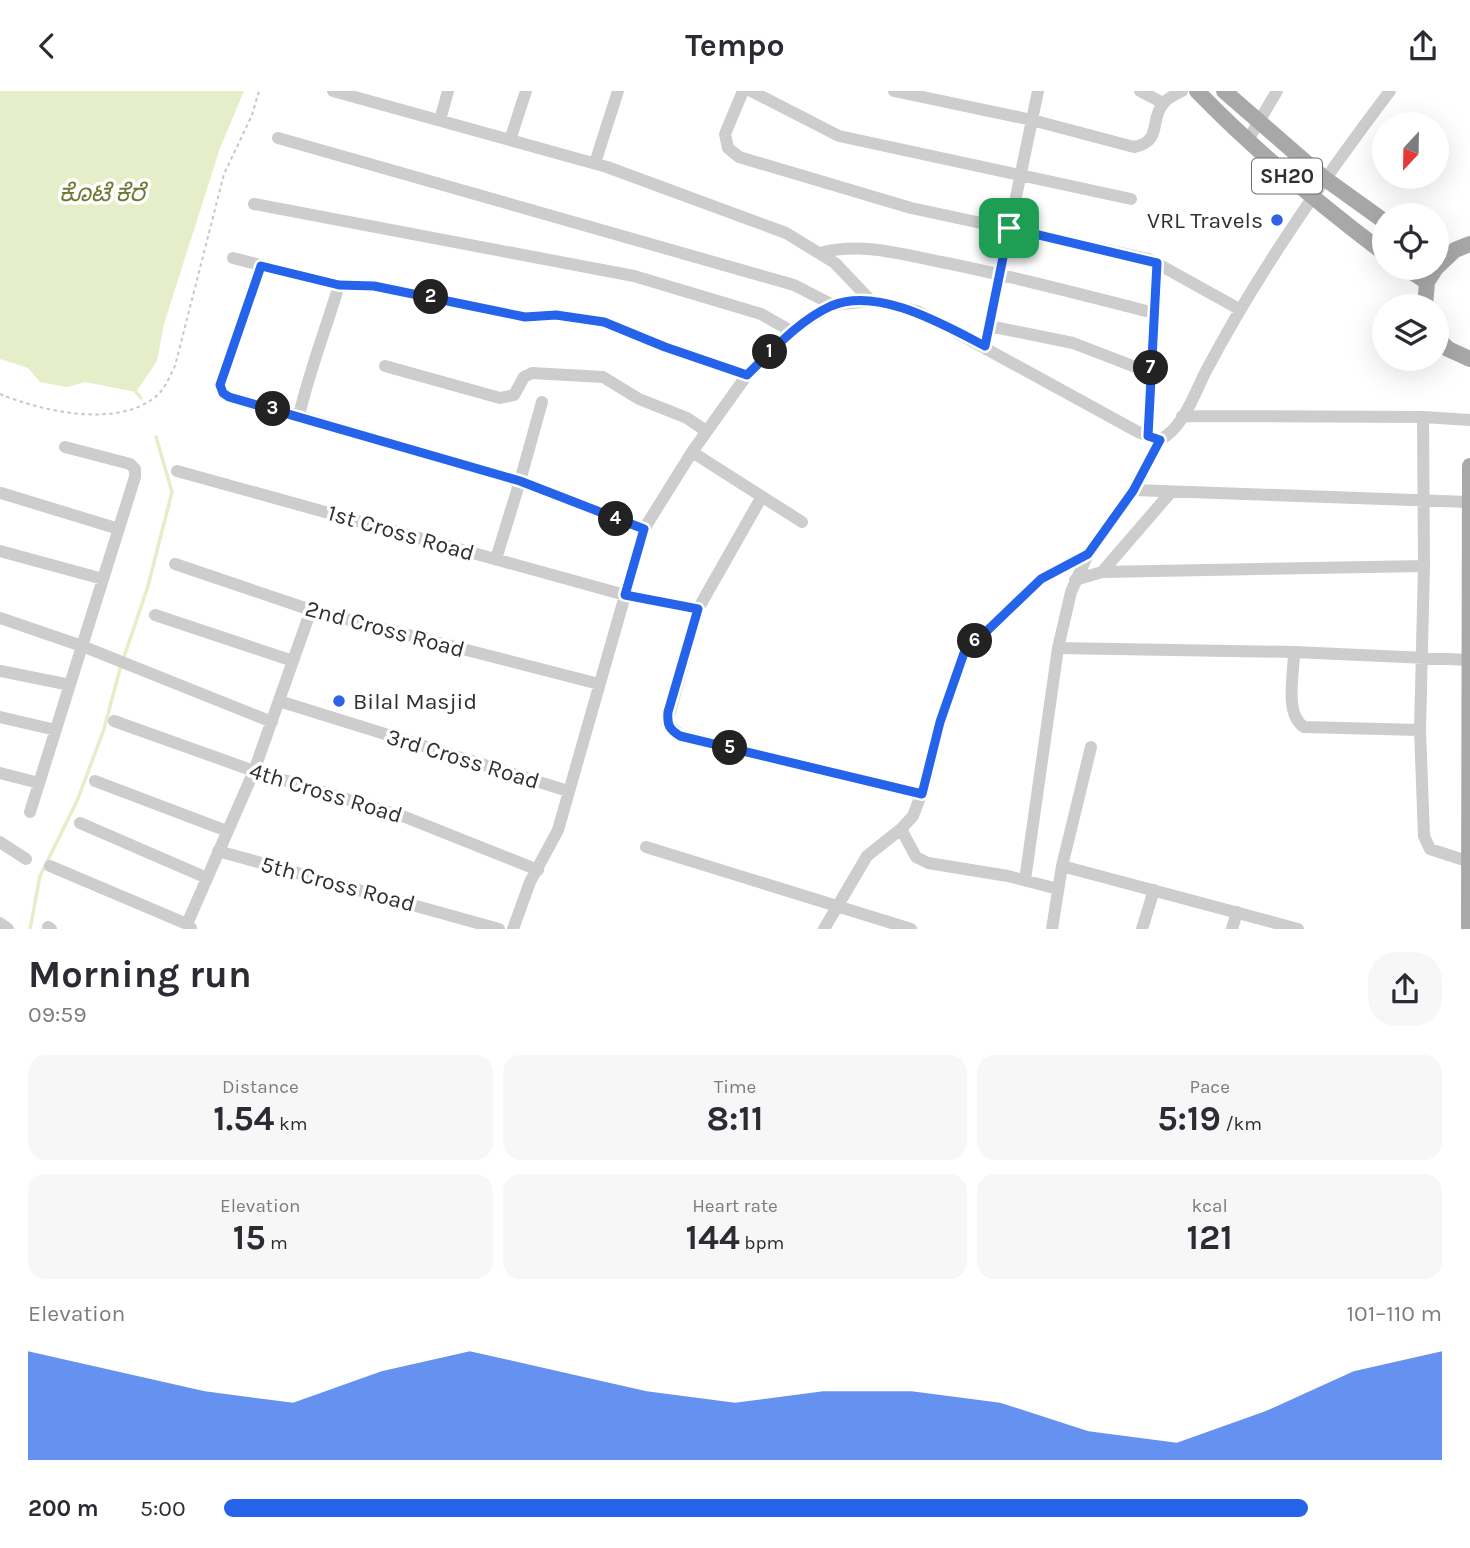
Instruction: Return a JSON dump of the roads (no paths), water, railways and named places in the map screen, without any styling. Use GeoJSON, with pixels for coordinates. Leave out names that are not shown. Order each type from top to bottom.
{"type":"FeatureCollection","features":[{"type":"Feature","properties":{"kind":"main road","name":"SH20"},"geometry":{"type":"LineString","coordinates":[[1197,91],[1311,197],[1372,244]]}},
{"type":"Feature","properties":{"kind":"main road","name":"SH20"},"geometry":{"type":"LineString","coordinates":[[1224,91],[1324,179],[1372,213]]}},
{"type":"Feature","properties":{"kind":"main road"},"geometry":{"type":"LineString","coordinates":[[1449,255],[1470,244]]}},
{"type":"Feature","properties":{"kind":"main road"},"geometry":{"type":"LineString","coordinates":[[1449,349],[1470,359]]}},
{"type":"Feature","properties":{"kind":"main road"},"geometry":{"type":"LineString","coordinates":[[1469,929],[1470,465]]}},
{"type":"Feature","properties":{"kind":"street"},"geometry":{"type":"LineString","coordinates":[[333,91],[352,93],[595,163],[786,233],[820,254],[858,285],[871,302]]}},
{"type":"Feature","properties":{"kind":"street"},"geometry":{"type":"LineString","coordinates":[[440,120],[448,91]]}},
{"type":"Feature","properties":{"kind":"street"},"geometry":{"type":"LineString","coordinates":[[510,140],[526,91]]}},
{"type":"Feature","properties":{"kind":"street"},"geometry":{"type":"LineString","coordinates":[[595,163],[618,91]]}},
{"type":"Feature","properties":{"kind":"street"},"geometry":{"type":"LineString","coordinates":[[743,91],[724,134],[728,148],[739,156],[911,208],[1157,263],[1239,309]]}},
{"type":"Feature","properties":{"kind":"street"},"geometry":{"type":"LineString","coordinates":[[751,91],[839,136],[1131,199]]}},
{"type":"Feature","properties":{"kind":"street"},"geometry":{"type":"LineString","coordinates":[[894,91],[1032,120],[1134,147],[1146,145],[1152,137],[1163,103],[1182,91]]}},
{"type":"Feature","properties":{"kind":"street"},"geometry":{"type":"LineString","coordinates":[[985,346],[1038,91]]}},
{"type":"Feature","properties":{"kind":"street"},"geometry":{"type":"LineString","coordinates":[[1140,91],[1163,103]]}},
{"type":"Feature","properties":{"kind":"street"},"geometry":{"type":"LineString","coordinates":[[1248,140],[1277,91]]}},
{"type":"Feature","properties":{"kind":"street"},"geometry":{"type":"LineString","coordinates":[[513,929],[530,882],[558,830],[644,529],[706,431],[747,375],[791,331],[833,305],[871,302],[917,311],[1154,438],[1171,434],[1239,309],[1311,197],[1390,91]]}},
{"type":"Feature","properties":{"kind":"street"},"geometry":{"type":"LineString","coordinates":[[278,138],[794,285],[833,305]]}},
{"type":"Feature","properties":{"kind":"street"},"geometry":{"type":"LineString","coordinates":[[254,204],[634,276],[761,314],[791,331]]}},
{"type":"Feature","properties":{"kind":"street"},"geometry":{"type":"LineString","coordinates":[[820,254],[857,247],[1000,274],[1154,313]]}},
{"type":"Feature","properties":{"kind":"street"},"geometry":{"type":"LineString","coordinates":[[233,258],[339,285],[374,286],[525,317],[556,315],[604,322],[665,347],[747,375]]}},
{"type":"Feature","properties":{"kind":"street"},"geometry":{"type":"LineString","coordinates":[[1025,880],[1058,648],[1075,580],[1088,554],[1133,491],[1154,438],[1151,373],[1157,263]]}},
{"type":"Feature","properties":{"kind":"street"},"geometry":{"type":"LineString","coordinates":[[261,266],[220,385],[223,393],[229,397],[520,481],[644,529]]}},
{"type":"Feature","properties":{"kind":"street"},"geometry":{"type":"LineString","coordinates":[[299,416],[309,372],[323,339],[339,285]]}},
{"type":"Feature","properties":{"kind":"street"},"geometry":{"type":"LineString","coordinates":[[989,326],[1073,343],[1151,373]]}},
{"type":"Feature","properties":{"kind":"street"},"geometry":{"type":"LineString","coordinates":[[385,366],[500,398],[514,395],[524,377],[532,373],[603,377],[627,393],[687,418],[706,431]]}},
{"type":"Feature","properties":{"kind":"street"},"geometry":{"type":"LineString","coordinates":[[496,559],[542,402]]}},
{"type":"Feature","properties":{"kind":"street"},"geometry":{"type":"LineString","coordinates":[[1182,416],[1423,417],[1470,420]]}},
{"type":"Feature","properties":{"kind":"street"},"geometry":{"type":"LineString","coordinates":[[1423,417],[1424,566],[1420,730],[1424,836],[1430,849],[1470,862]]}},
{"type":"Feature","properties":{"kind":"street"},"geometry":{"type":"LineString","coordinates":[[30,812],[119,529],[135,469],[130,464],[65,447]]}},
{"type":"Feature","properties":{"kind":"street"},"geometry":{"type":"LineString","coordinates":[[692,452],[802,522]]}},
{"type":"Feature","properties":{"kind":"street","name":"1st Cross Road"},"geometry":{"type":"LineString","coordinates":[[177,471],[625,595],[698,609]]}},
{"type":"Feature","properties":{"kind":"street"},"geometry":{"type":"LineString","coordinates":[[1133,491],[1469,502]]}},
{"type":"Feature","properties":{"kind":"street"},"geometry":{"type":"LineString","coordinates":[[1102,572],[1171,492]]}},
{"type":"Feature","properties":{"kind":"street"},"geometry":{"type":"LineString","coordinates":[[1,493],[119,529]]}},
{"type":"Feature","properties":{"kind":"street"},"geometry":{"type":"LineString","coordinates":[[761,498],[698,609],[667,723],[671,730],[680,736],[922,794]]}},
{"type":"Feature","properties":{"kind":"street"},"geometry":{"type":"LineString","coordinates":[[0,551],[103,579]]}},
{"type":"Feature","properties":{"kind":"street"},"geometry":{"type":"LineString","coordinates":[[824,929],[867,856],[913,816],[922,794],[940,722],[964,653],[1041,579],[1088,554]]}},
{"type":"Feature","properties":{"kind":"street","name":"2nd Cross Road"},"geometry":{"type":"LineString","coordinates":[[174,564],[311,610],[599,684]]}},
{"type":"Feature","properties":{"kind":"street"},"geometry":{"type":"LineString","coordinates":[[1075,580],[1102,572],[1424,566]]}},
{"type":"Feature","properties":{"kind":"street"},"geometry":{"type":"LineString","coordinates":[[50,866],[189,926],[206,878],[254,771],[311,610]]}},
{"type":"Feature","properties":{"kind":"street"},"geometry":{"type":"LineString","coordinates":[[155,615],[293,661]]}},
{"type":"Feature","properties":{"kind":"street"},"geometry":{"type":"LineString","coordinates":[[0,618],[82,646],[272,722]]}},
{"type":"Feature","properties":{"kind":"street"},"geometry":{"type":"LineString","coordinates":[[1058,648],[1294,652],[1469,660]]}},
{"type":"Feature","properties":{"kind":"street"},"geometry":{"type":"LineString","coordinates":[[1294,652],[1292,712],[1296,722],[1304,727],[1420,730]]}},
{"type":"Feature","properties":{"kind":"street"},"geometry":{"type":"LineString","coordinates":[[0,671],[70,685]]}},
{"type":"Feature","properties":{"kind":"street","name":"3rd Cross Road"},"geometry":{"type":"LineString","coordinates":[[279,701],[568,791]]}},
{"type":"Feature","properties":{"kind":"street"},"geometry":{"type":"LineString","coordinates":[[0,717],[55,730]]}},
{"type":"Feature","properties":{"kind":"street","name":"4th Cross Road"},"geometry":{"type":"LineString","coordinates":[[114,721],[254,771],[405,817],[538,870]]}},
{"type":"Feature","properties":{"kind":"street"},"geometry":{"type":"LineString","coordinates":[[1052,929],[1062,866],[1091,747]]}},
{"type":"Feature","properties":{"kind":"street"},"geometry":{"type":"LineString","coordinates":[[0,773],[39,783]]}},
{"type":"Feature","properties":{"kind":"street"},"geometry":{"type":"LineString","coordinates":[[94,781],[227,831]]}},
{"type":"Feature","properties":{"kind":"street"},"geometry":{"type":"LineString","coordinates":[[80,823],[206,878]]}},
{"type":"Feature","properties":{"kind":"street"},"geometry":{"type":"LineString","coordinates":[[901,829],[916,857],[929,863],[1025,880],[1058,889]]}},
{"type":"Feature","properties":{"kind":"street"},"geometry":{"type":"LineString","coordinates":[[0,842],[26,859]]}},
{"type":"Feature","properties":{"kind":"street"},"geometry":{"type":"LineString","coordinates":[[646,847],[911,929]]}},
{"type":"Feature","properties":{"kind":"street","name":"5th Cross Road"},"geometry":{"type":"LineString","coordinates":[[218,851],[499,929]]}},
{"type":"Feature","properties":{"kind":"street"},"geometry":{"type":"LineString","coordinates":[[1062,866],[1298,929]]}},
{"type":"Feature","properties":{"kind":"street"},"geometry":{"type":"LineString","coordinates":[[1142,929],[1154,890]]}},
{"type":"Feature","properties":{"kind":"street"},"geometry":{"type":"LineString","coordinates":[[1232,929],[1237,912]]}},
{"type":"Feature","properties":{"kind":"street"},"geometry":{"type":"LineString","coordinates":[[0,923],[8,929]]}},
{"type":"Feature","properties":{"kind":"water","name":"ಕೊಟೆ ಕೆರೆ"},"geometry":{"type":"Polygon","coordinates":[[[0,91],[244,91],[220,148],[164,324],[157,361],[136,392],[85,382],[67,387],[40,382],[28,368],[0,359],[0,91]]]}},
{"type":"Feature","properties":{"kind":"waterway"},"geometry":{"type":"LineString","coordinates":[[136,392],[141,398]]}},
{"type":"Feature","properties":{"kind":"waterway"},"geometry":{"type":"LineString","coordinates":[[124,657],[148,586],[172,492],[156,437]]}},
{"type":"Feature","properties":{"kind":"waterway"},"geometry":{"type":"LineString","coordinates":[[30,929],[40,876],[77,801],[104,729],[121,665]]}},
{"type":"Feature","properties":{"kind":"place","name":"VRL Travels"},"geometry":{"type":"Point","coordinates":[1277,220]}},
{"type":"Feature","properties":{"kind":"place","name":"Bilal Masjid"},"geometry":{"type":"Point","coordinates":[339,701]}}]}
